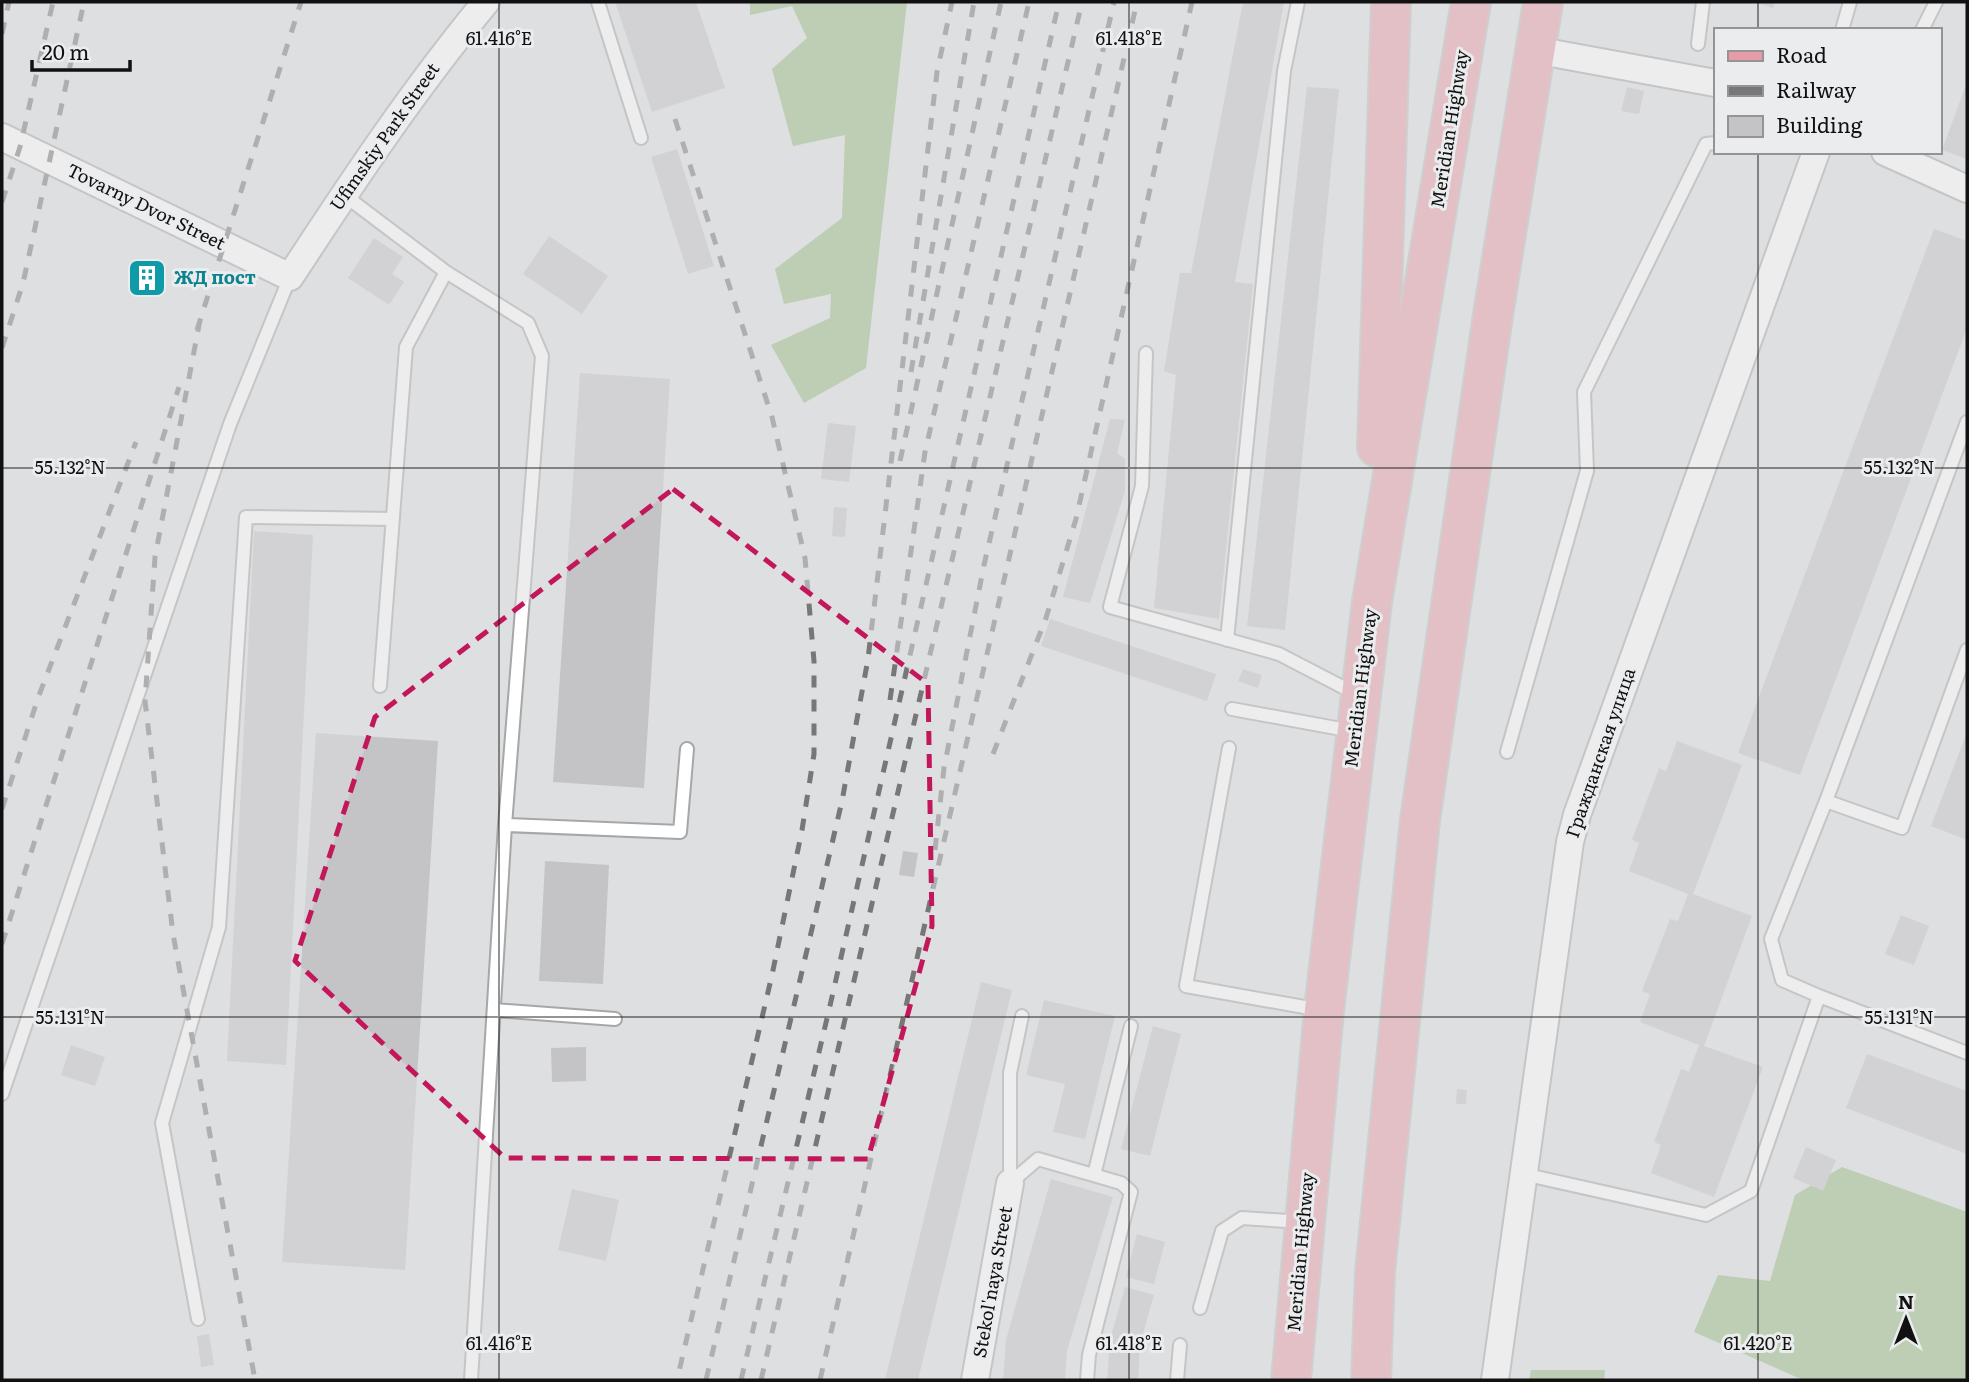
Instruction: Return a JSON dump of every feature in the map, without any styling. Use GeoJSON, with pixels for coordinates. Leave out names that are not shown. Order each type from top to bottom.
{"type":"FeatureCollection","features":[{"type":"Feature","properties":{"kind":"main road"},"geometry":{"type":"LineString","coordinates":[[1372,602],[1391,2]]}},
{"type":"Feature","properties":{"kind":"main road","name":"Meridian Highway"},"geometry":{"type":"LineString","coordinates":[[1291,1380],[1324,1010],[1372,602],[1471,2]]}},
{"type":"Feature","properties":{"kind":"main road"},"geometry":{"type":"LineString","coordinates":[[1371,1380],[1375,1272],[1420,820],[1491,329],[1543,2]]}},
{"type":"Feature","properties":{"kind":"street","name":"Ufimskiy Park Street"},"geometry":{"type":"LineString","coordinates":[[290,276],[441,56],[486,2]]}},
{"type":"Feature","properties":{"kind":"street"},"geometry":{"type":"LineString","coordinates":[[1535,50],[1714,83]]}},
{"type":"Feature","properties":{"kind":"street","name":"Tovarny Dvor Street"},"geometry":{"type":"LineString","coordinates":[[2,138],[290,276]]}},
{"type":"Feature","properties":{"kind":"street","name":"Гражданская улица"},"geometry":{"type":"LineString","coordinates":[[1495,1380],[1570,842],[1577,815],[1815,154]]}},
{"type":"Feature","properties":{"kind":"street"},"geometry":{"type":"LineString","coordinates":[[1889,154],[1967,189]]}},
{"type":"Feature","properties":{"kind":"street","name":"Stekol'naya Street"},"geometry":{"type":"LineString","coordinates":[[975,1380],[1010,1183]]}},
{"type":"Feature","properties":{"kind":"lane"},"geometry":{"type":"LineString","coordinates":[[598,2],[641,138]]}},
{"type":"Feature","properties":{"kind":"lane"},"geometry":{"type":"LineString","coordinates":[[1227,640],[1284,71],[1298,2]]}},
{"type":"Feature","properties":{"kind":"lane"},"geometry":{"type":"LineString","coordinates":[[1698,44],[1703,2]]}},
{"type":"Feature","properties":{"kind":"lane"},"geometry":{"type":"LineString","coordinates":[[1843,28],[1850,2]]}},
{"type":"Feature","properties":{"kind":"lane"},"geometry":{"type":"LineString","coordinates":[[1923,28],[1936,2]]}},
{"type":"Feature","properties":{"kind":"lane"},"geometry":{"type":"LineString","coordinates":[[1507,752],[1587,471],[1584,392],[1706,144],[1714,144]]}},
{"type":"Feature","properties":{"kind":"lane"},"geometry":{"type":"LineString","coordinates":[[344,195],[446,272],[528,323],[542,356],[505,825],[471,1380]]}},
{"type":"Feature","properties":{"kind":"lane"},"geometry":{"type":"LineString","coordinates":[[380,686],[406,347],[446,272]]}},
{"type":"Feature","properties":{"kind":"lane"},"geometry":{"type":"LineString","coordinates":[[2,1094],[230,424],[290,276]]}},
{"type":"Feature","properties":{"kind":"lane"},"geometry":{"type":"LineString","coordinates":[[1146,353],[1142,486],[1110,607],[1279,654],[1359,714]]}},
{"type":"Feature","properties":{"kind":"lane"},"geometry":{"type":"LineString","coordinates":[[1967,422],[1771,940],[1782,980],[1967,1053]]}},
{"type":"Feature","properties":{"kind":"lane"},"geometry":{"type":"LineString","coordinates":[[198,1318],[162,1123],[219,927],[246,517],[393,519]]}},
{"type":"Feature","properties":{"kind":"lane"},"geometry":{"type":"LineString","coordinates":[[1826,800],[1902,828],[1967,650]]}},
{"type":"Feature","properties":{"kind":"lane"},"geometry":{"type":"LineString","coordinates":[[1231,709],[1359,714]]}},
{"type":"Feature","properties":{"kind":"lane"},"geometry":{"type":"LineString","coordinates":[[1229,748],[1186,986],[1324,1010]]}},
{"type":"Feature","properties":{"kind":"lane"},"geometry":{"type":"LineString","coordinates":[[505,825],[680,832],[687,749]]}},
{"type":"Feature","properties":{"kind":"lane"},"geometry":{"type":"LineString","coordinates":[[1523,1174],[1706,1215],[1751,1191],[1819,996]]}},
{"type":"Feature","properties":{"kind":"lane"},"geometry":{"type":"LineString","coordinates":[[494,1010],[615,1019]]}},
{"type":"Feature","properties":{"kind":"lane"},"geometry":{"type":"LineString","coordinates":[[1010,1183],[1010,1073],[1022,1016]]}},
{"type":"Feature","properties":{"kind":"lane"},"geometry":{"type":"LineString","coordinates":[[1094,1175],[1131,1026]]}},
{"type":"Feature","properties":{"kind":"lane"},"geometry":{"type":"LineString","coordinates":[[1010,1183],[1038,1159],[1121,1183],[1131,1192],[1089,1355],[1087,1380]]}},
{"type":"Feature","properties":{"kind":"lane"},"geometry":{"type":"LineString","coordinates":[[1200,1308],[1222,1231],[1242,1218],[1304,1222]]}},
{"type":"Feature","properties":{"kind":"lane"},"geometry":{"type":"LineString","coordinates":[[1177,1380],[1180,1345]]}},
{"type":"Feature","properties":{"kind":"highlighted area"},"geometry":{"type":"Polygon","coordinates":[[[673,489],[928,684],[932,926],[868,1159],[505,1158],[295,961],[375,717],[673,489]]]}},
{"type":"Feature","properties":{"kind":"green space"},"geometry":{"type":"Polygon","coordinates":[[[750,2],[907,2],[866,368],[804,403],[771,345],[830,318],[831,294],[784,304],[775,269],[842,218],[845,135],[793,146],[772,69],[807,38],[792,6],[750,15],[750,2]]]}},
{"type":"Feature","properties":{"kind":"green space"},"geometry":{"type":"Polygon","coordinates":[[[1842,1167],[1967,1212],[1967,1380],[1803,1380],[1694,1332],[1718,1275],[1770,1281],[1795,1195],[1842,1167]]]}},
{"type":"Feature","properties":{"kind":"green space"},"geometry":{"type":"Polygon","coordinates":[[[1531,1370],[1605,1370],[1604,1380],[1529,1380],[1531,1370]]]}},
{"type":"Feature","properties":{"kind":"building"},"geometry":{"type":"Polygon","coordinates":[[[615,2],[696,2],[725,88],[652,112],[615,2]]]}},
{"type":"Feature","properties":{"kind":"building"},"geometry":{"type":"Polygon","coordinates":[[[1243,2],[1284,2],[1235,282],[1253,284],[1219,619],[1154,608],[1176,375],[1164,371],[1180,273],[1191,273],[1243,2]]]}},
{"type":"Feature","properties":{"kind":"building"},"geometry":{"type":"Polygon","coordinates":[[[1754,2],[1775,2],[1773,8],[1754,2]]]}},
{"type":"Feature","properties":{"kind":"building"},"geometry":{"type":"Polygon","coordinates":[[[1967,82],[1967,159],[1942,150],[1967,82]]]}},
{"type":"Feature","properties":{"kind":"building"},"geometry":{"type":"Polygon","coordinates":[[[1307,87],[1339,89],[1285,630],[1247,626],[1307,87]]]}},
{"type":"Feature","properties":{"kind":"building"},"geometry":{"type":"Polygon","coordinates":[[[1627,87],[1644,91],[1639,114],[1621,111],[1627,87]]]}},
{"type":"Feature","properties":{"kind":"building"},"geometry":{"type":"Polygon","coordinates":[[[677,149],[714,266],[688,274],[651,157],[677,149]]]}},
{"type":"Feature","properties":{"kind":"building"},"geometry":{"type":"Polygon","coordinates":[[[1934,229],[1967,241],[1967,328],[1800,775],[1738,753],[1934,229]]]}},
{"type":"Feature","properties":{"kind":"building"},"geometry":{"type":"Polygon","coordinates":[[[549,236],[608,276],[582,314],[523,274],[549,236]]]}},
{"type":"Feature","properties":{"kind":"building"},"geometry":{"type":"Polygon","coordinates":[[[374,238],[403,257],[392,274],[404,282],[389,305],[348,278],[374,238]]]}},
{"type":"Feature","properties":{"kind":"building","name":"ЖД пост"},"geometry":{"type":"Polygon","coordinates":[[[139,260],[165,269],[156,295],[130,286],[139,260]]]}},
{"type":"Feature","properties":{"kind":"building"},"geometry":{"type":"Polygon","coordinates":[[[580,373],[670,379],[644,788],[553,782],[580,373]]]}},
{"type":"Feature","properties":{"kind":"building"},"geometry":{"type":"Polygon","coordinates":[[[1110,419],[1125,420],[1117,453],[1125,459],[1125,491],[1090,603],[1063,597],[1110,419]]]}},
{"type":"Feature","properties":{"kind":"building"},"geometry":{"type":"Polygon","coordinates":[[[828,423],[856,426],[849,482],[821,479],[828,423]]]}},
{"type":"Feature","properties":{"kind":"building"},"geometry":{"type":"Polygon","coordinates":[[[834,507],[847,508],[845,537],[832,536],[834,507]]]}},
{"type":"Feature","properties":{"kind":"building"},"geometry":{"type":"Polygon","coordinates":[[[254,531],[313,535],[286,1065],[227,1061],[254,531]]]}},
{"type":"Feature","properties":{"kind":"building"},"geometry":{"type":"Polygon","coordinates":[[[1050,619],[1216,674],[1207,701],[1041,646],[1050,619]]]}},
{"type":"Feature","properties":{"kind":"building"},"geometry":{"type":"Polygon","coordinates":[[[1243,669],[1262,675],[1258,688],[1238,681],[1243,669]]]}},
{"type":"Feature","properties":{"kind":"building"},"geometry":{"type":"Polygon","coordinates":[[[1967,732],[1967,840],[1931,826],[1967,732]]]}},
{"type":"Feature","properties":{"kind":"building"},"geometry":{"type":"Polygon","coordinates":[[[316,733],[438,741],[405,1270],[282,1262],[316,733]]]}},
{"type":"Feature","properties":{"kind":"building"},"geometry":{"type":"Polygon","coordinates":[[[1677,741],[1742,765],[1693,894],[1752,916],[1704,1046],[1763,1067],[1714,1197],[1651,1173],[1661,1145],[1654,1142],[1681,1069],[1689,1072],[1699,1045],[1640,1022],[1650,994],[1642,991],[1670,919],[1678,921],[1688,894],[1629,871],[1639,843],[1632,840],[1659,768],[1666,771],[1677,741]]]}},
{"type":"Feature","properties":{"kind":"building"},"geometry":{"type":"Polygon","coordinates":[[[903,851],[918,853],[914,877],[899,875],[903,851]]]}},
{"type":"Feature","properties":{"kind":"building"},"geometry":{"type":"Polygon","coordinates":[[[545,861],[609,865],[603,984],[539,981],[545,861]]]}},
{"type":"Feature","properties":{"kind":"building"},"geometry":{"type":"Polygon","coordinates":[[[1901,915],[1929,926],[1914,965],[1885,954],[1901,915]]]}},
{"type":"Feature","properties":{"kind":"building"},"geometry":{"type":"Polygon","coordinates":[[[981,982],[1012,990],[918,1380],[885,1380],[981,982]]]}},
{"type":"Feature","properties":{"kind":"building"},"geometry":{"type":"Polygon","coordinates":[[[1044,1000],[1115,1016],[1085,1139],[1053,1132],[1065,1084],[1026,1075],[1044,1000]]]}},
{"type":"Feature","properties":{"kind":"building"},"geometry":{"type":"Polygon","coordinates":[[[1153,1026],[1181,1034],[1150,1156],[1121,1149],[1153,1026]]]}},
{"type":"Feature","properties":{"kind":"building"},"geometry":{"type":"Polygon","coordinates":[[[71,1045],[105,1057],[95,1086],[61,1075],[71,1045]]]}},
{"type":"Feature","properties":{"kind":"building"},"geometry":{"type":"Polygon","coordinates":[[[586,1047],[586,1081],[552,1082],[551,1048],[586,1047]]]}},
{"type":"Feature","properties":{"kind":"building"},"geometry":{"type":"Polygon","coordinates":[[[1867,1054],[1967,1091],[1967,1154],[1846,1108],[1867,1054]]]}},
{"type":"Feature","properties":{"kind":"building"},"geometry":{"type":"Polygon","coordinates":[[[1457,1089],[1467,1090],[1466,1104],[1456,1104],[1457,1089]]]}},
{"type":"Feature","properties":{"kind":"building"},"geometry":{"type":"Polygon","coordinates":[[[1806,1147],[1836,1160],[1823,1191],[1793,1178],[1806,1147]]]}},
{"type":"Feature","properties":{"kind":"building"},"geometry":{"type":"Polygon","coordinates":[[[1051,1179],[1113,1197],[1067,1351],[1065,1380],[1003,1380],[1006,1340],[1051,1179]]]}},
{"type":"Feature","properties":{"kind":"building"},"geometry":{"type":"Polygon","coordinates":[[[572,1189],[619,1200],[606,1261],[558,1250],[572,1189]]]}},
{"type":"Feature","properties":{"kind":"building"},"geometry":{"type":"Polygon","coordinates":[[[1137,1234],[1165,1242],[1154,1284],[1126,1277],[1137,1234]]]}},
{"type":"Feature","properties":{"kind":"building"},"geometry":{"type":"Polygon","coordinates":[[[1125,1287],[1154,1295],[1140,1344],[1138,1380],[1107,1380],[1110,1340],[1125,1287]]]}},
{"type":"Feature","properties":{"kind":"building"},"geometry":{"type":"Polygon","coordinates":[[[209,1334],[214,1365],[201,1367],[197,1336],[209,1334]]]}},
{"type":"Feature","properties":{"kind":"railway"},"geometry":{"type":"LineString","coordinates":[[2,34],[9,2]]}},
{"type":"Feature","properties":{"kind":"railway"},"geometry":{"type":"LineString","coordinates":[[2,202],[20,147],[53,2]]}},
{"type":"Feature","properties":{"kind":"railway"},"geometry":{"type":"LineString","coordinates":[[2,348],[23,283],[84,2]]}},
{"type":"Feature","properties":{"kind":"railway"},"geometry":{"type":"LineString","coordinates":[[197,330],[301,2]]}},
{"type":"Feature","properties":{"kind":"railway"},"geometry":{"type":"LineString","coordinates":[[706,1380],[842,801],[868,659],[937,72],[952,2]]}},
{"type":"Feature","properties":{"kind":"railway"},"geometry":{"type":"LineString","coordinates":[[911,372],[974,2]]}},
{"type":"Feature","properties":{"kind":"railway"},"geometry":{"type":"LineString","coordinates":[[900,461],[1001,2]]}},
{"type":"Feature","properties":{"kind":"railway"},"geometry":{"type":"LineString","coordinates":[[890,700],[925,452],[1029,2]]}},
{"type":"Feature","properties":{"kind":"railway"},"geometry":{"type":"LineString","coordinates":[[741,1380],[829,1010],[1059,2]]}},
{"type":"Feature","properties":{"kind":"railway"},"geometry":{"type":"LineString","coordinates":[[761,1380],[1082,2]]}},
{"type":"Feature","properties":{"kind":"railway"},"geometry":{"type":"LineString","coordinates":[[935,850],[944,768],[984,565],[1114,2]]}},
{"type":"Feature","properties":{"kind":"railway"},"geometry":{"type":"LineString","coordinates":[[820,1380],[1137,2]]}},
{"type":"Feature","properties":{"kind":"railway"},"geometry":{"type":"LineString","coordinates":[[993,754],[1046,618],[1076,519],[1192,2]]}},
{"type":"Feature","properties":{"kind":"railway"},"geometry":{"type":"LineString","coordinates":[[675,119],[772,417],[805,558],[814,661],[814,754],[802,830],[772,975],[677,1380]]}},
{"type":"Feature","properties":{"kind":"railway"},"geometry":{"type":"LineString","coordinates":[[200,320],[155,557],[145,701],[173,934],[255,1380]]}},
{"type":"Feature","properties":{"kind":"railway"},"geometry":{"type":"LineString","coordinates":[[2,944],[179,387]]}},
{"type":"Feature","properties":{"kind":"railway"},"geometry":{"type":"LineString","coordinates":[[2,809],[38,698],[136,442]]}},
{"type":"Feature","properties":{"kind":"place","name":"ЖД пост"},"geometry":{"type":"Point","coordinates":[147,278]}}]}
